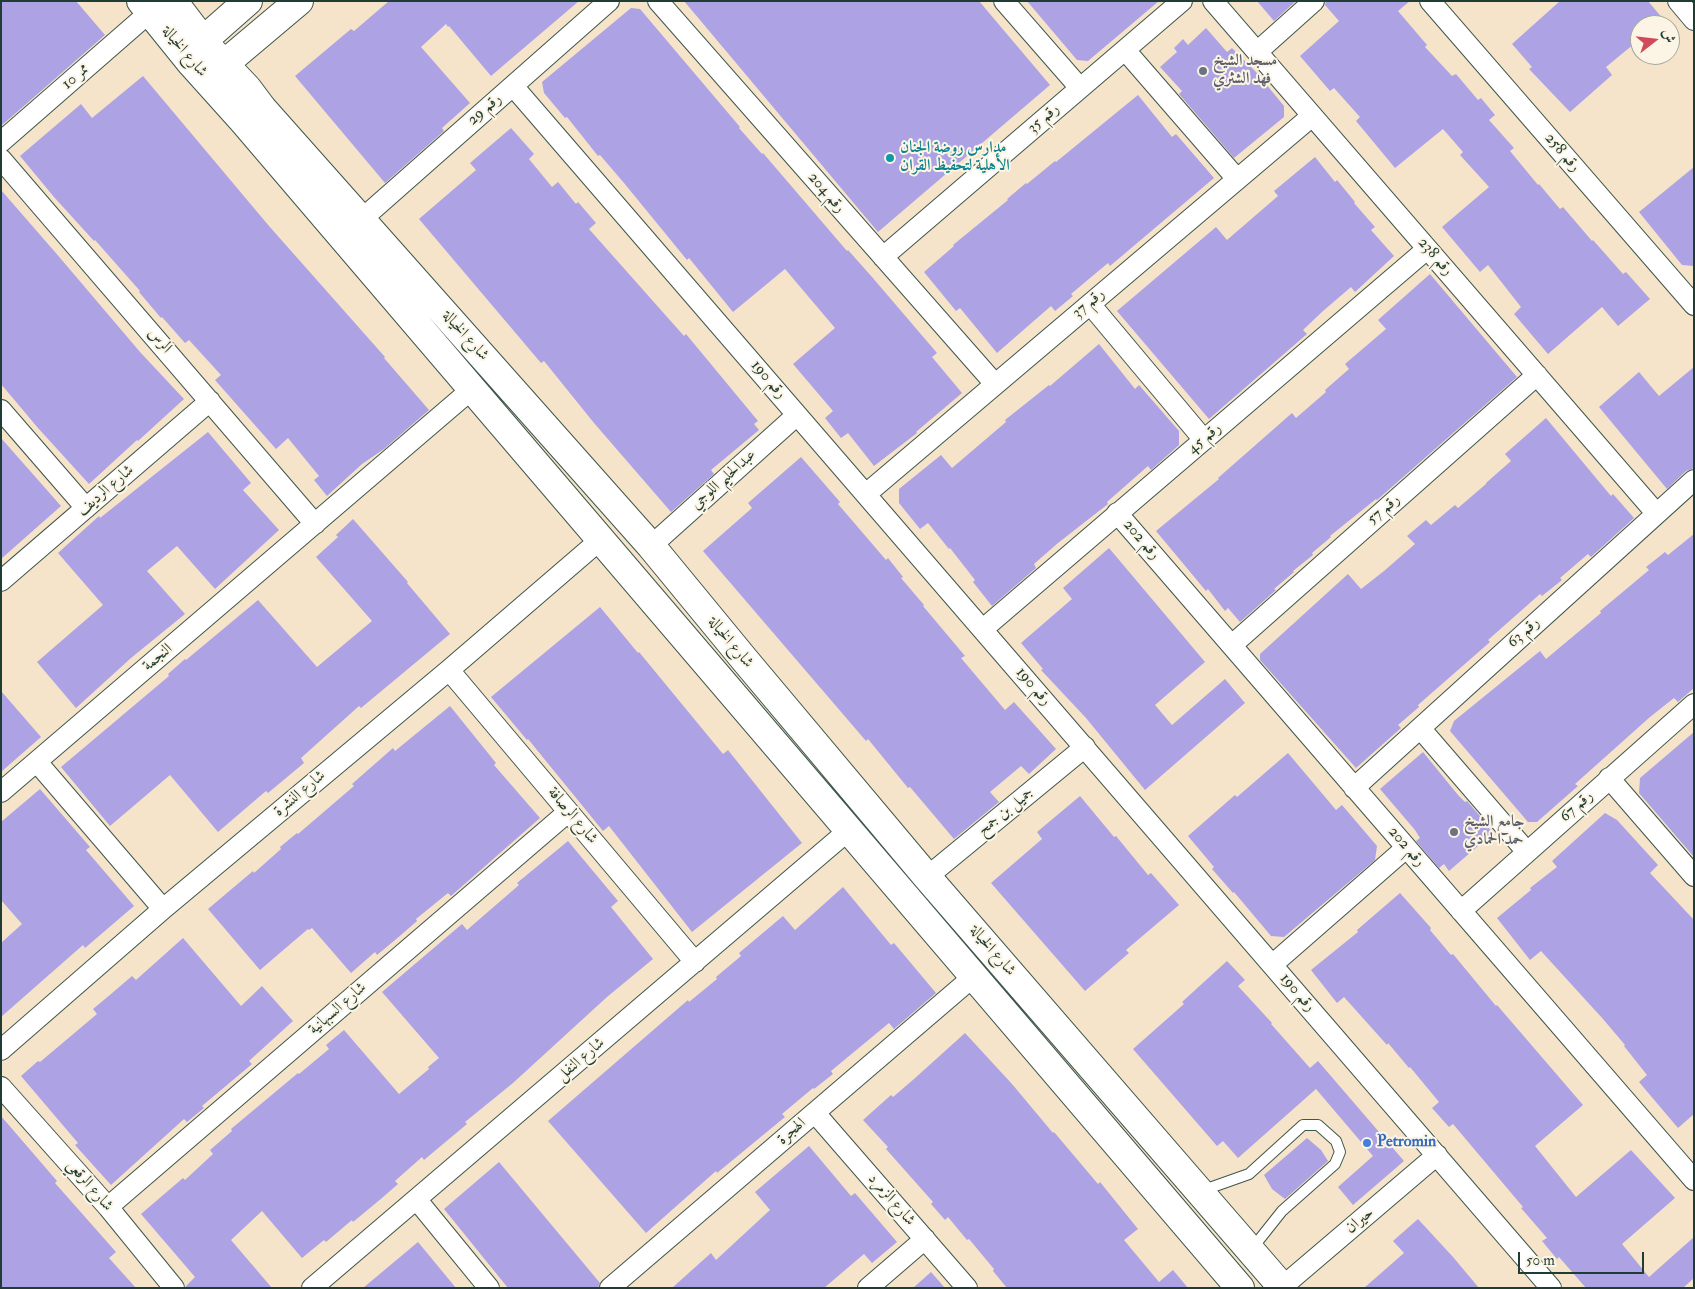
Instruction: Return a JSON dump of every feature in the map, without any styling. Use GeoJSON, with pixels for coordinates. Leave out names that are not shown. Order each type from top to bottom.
{"type":"FeatureCollection","features":[{"type":"Feature","properties":{"kind":"street"},"geometry":{"type":"LineString","coordinates":[[194,48],[248,1]]}},
{"type":"Feature","properties":{"kind":"street"},"geometry":{"type":"LineString","coordinates":[[215,72],[299,1]]}},
{"type":"Feature","properties":{"kind":"street","name":"رقم 29"},"geometry":{"type":"LineString","coordinates":[[362,219],[609,1]]}},
{"type":"Feature","properties":{"kind":"street","name":"رقم 204"},"geometry":{"type":"LineString","coordinates":[[658,1],[995,384]]}},
{"type":"Feature","properties":{"kind":"street"},"geometry":{"type":"LineString","coordinates":[[1004,1],[1080,88]]}},
{"type":"Feature","properties":{"kind":"street","name":"رقم 35"},"geometry":{"type":"LineString","coordinates":[[883,257],[1182,1]]}},
{"type":"Feature","properties":{"kind":"street","name":"رقم 238"},"geometry":{"type":"LineString","coordinates":[[1213,1],[1656,513]]}},
{"type":"Feature","properties":{"kind":"street"},"geometry":{"type":"LineString","coordinates":[[1256,52],[1314,1]]}},
{"type":"Feature","properties":{"kind":"street","name":"رقم 258"},"geometry":{"type":"LineString","coordinates":[[1430,1],[1690,294]]}},
{"type":"Feature","properties":{"kind":"street"},"geometry":{"type":"LineString","coordinates":[[1678,1],[1694,20]]}},
{"type":"Feature","properties":{"kind":"street","name":"شارع الخيالة"},"geometry":{"type":"LineString","coordinates":[[158,7],[253,115],[472,389],[1240,1288]]}},
{"type":"Feature","properties":{"kind":"street","name":"ممر 10"},"geometry":{"type":"LineString","coordinates":[[1,142],[158,7]]}},
{"type":"Feature","properties":{"kind":"street"},"geometry":{"type":"LineString","coordinates":[[1125,50],[1237,179]]}},
{"type":"Feature","properties":{"kind":"street","name":"رقم 190"},"geometry":{"type":"LineString","coordinates":[[513,86],[1552,1288]]}},
{"type":"Feature","properties":{"kind":"street","name":"شارع الخيالة"},"geometry":{"type":"LineString","coordinates":[[253,115],[362,219],[651,546],[927,877],[1283,1287]]}},
{"type":"Feature","properties":{"kind":"street","name":"رقم 37"},"geometry":{"type":"LineString","coordinates":[[866,494],[1312,116]]}},
{"type":"Feature","properties":{"kind":"street","name":"الرس"},"geometry":{"type":"LineString","coordinates":[[1,158],[315,524]]}},
{"type":"Feature","properties":{"kind":"street","name":"رقم 45"},"geometry":{"type":"LineString","coordinates":[[982,629],[1428,249]]}},
{"type":"Feature","properties":{"kind":"street"},"geometry":{"type":"LineString","coordinates":[[1090,304],[1204,440]]}},
{"type":"Feature","properties":{"kind":"street","name":"رقم 57"},"geometry":{"type":"LineString","coordinates":[[1232,645],[1537,375]]}},
{"type":"Feature","properties":{"kind":"street","name":"النجمة"},"geometry":{"type":"LineString","coordinates":[[1,792],[472,389]]}},
{"type":"Feature","properties":{"kind":"street","name":"شارع الرديف"},"geometry":{"type":"LineString","coordinates":[[4,574],[86,508],[210,401]]}},
{"type":"Feature","properties":{"kind":"street"},"geometry":{"type":"LineString","coordinates":[[1,410],[86,508]]}},
{"type":"Feature","properties":{"kind":"street","name":"عبدالحليم اللوجي"},"geometry":{"type":"LineString","coordinates":[[651,546],[798,414]]}},
{"type":"Feature","properties":{"kind":"street","name":"رقم 63"},"geometry":{"type":"LineString","coordinates":[[1354,788],[1694,480]]}},
{"type":"Feature","properties":{"kind":"street","name":"رقم 202"},"geometry":{"type":"LineString","coordinates":[[1118,514],[1694,1180]]}},
{"type":"Feature","properties":{"kind":"street","name":"شارع النشرة"},"geometry":{"type":"LineString","coordinates":[[1,1050],[163,909],[449,670],[600,540]]}},
{"type":"Feature","properties":{"kind":"street"},"geometry":{"type":"LineString","coordinates":[[661,610],[678,626],[692,629],[700,622],[700,614],[693,598]]}},
{"type":"Feature","properties":{"kind":"street"},"geometry":{"type":"LineString","coordinates":[[719,678],[713,659],[720,653],[729,650],[744,659]]}},
{"type":"Feature","properties":{"kind":"street","name":"شارع الرصافة"},"geometry":{"type":"LineString","coordinates":[[449,670],[695,962]]}},
{"type":"Feature","properties":{"kind":"street","name":"رقم 67"},"geometry":{"type":"LineString","coordinates":[[1461,911],[1694,704]]}},
{"type":"Feature","properties":{"kind":"street"},"geometry":{"type":"LineString","coordinates":[[1420,728],[1527,852]]}},
{"type":"Feature","properties":{"kind":"street","name":"جميل بن جمح"},"geometry":{"type":"LineString","coordinates":[[927,877],[1085,747]]}},
{"type":"Feature","properties":{"kind":"street"},"geometry":{"type":"LineString","coordinates":[[37,762],[163,909]]}},
{"type":"Feature","properties":{"kind":"street"},"geometry":{"type":"LineString","coordinates":[[1610,778],[1694,876]]}},
{"type":"Feature","properties":{"kind":"street","name":"شارع السبهانية"},"geometry":{"type":"LineString","coordinates":[[108,1207],[568,812]]}},
{"type":"Feature","properties":{"kind":"street","name":"شارع النفل"},"geometry":{"type":"LineString","coordinates":[[312,1288],[850,830]]}},
{"type":"Feature","properties":{"kind":"street"},"geometry":{"type":"LineString","coordinates":[[1272,965],[1406,848]]}},
{"type":"Feature","properties":{"kind":"street","name":"الهجرة"},"geometry":{"type":"LineString","coordinates":[[610,1288],[973,977]]}},
{"type":"Feature","properties":{"kind":"street","name":"شارع الرقعي"},"geometry":{"type":"LineString","coordinates":[[1,1087],[108,1207],[174,1288]]}},
{"type":"Feature","properties":{"kind":"street","name":"شارع الزمرد"},"geometry":{"type":"LineString","coordinates":[[815,1113],[967,1288]]}},
{"type":"Feature","properties":{"kind":"street","name":"حيران"},"geometry":{"type":"LineString","coordinates":[[1283,1287],[1437,1155]]}},
{"type":"Feature","properties":{"kind":"street"},"geometry":{"type":"LineString","coordinates":[[417,1200],[489,1288]]}},
{"type":"Feature","properties":{"kind":"street"},"geometry":{"type":"LineString","coordinates":[[868,1288],[925,1239]]}},
{"type":"Feature","properties":{"kind":"lane"},"geometry":{"type":"LineString","coordinates":[[1201,1191],[1249,1174],[1302,1126],[1318,1125],[1336,1141],[1340,1152],[1335,1164],[1282,1211],[1251,1250]]}},
{"type":"Feature","properties":{"kind":"building"},"geometry":{"type":"Polygon","coordinates":[[[1,1],[76,1],[105,35],[1,126],[1,1]]]}},
{"type":"Feature","properties":{"kind":"building"},"geometry":{"type":"Polygon","coordinates":[[[389,1],[579,1],[491,76],[446,24],[421,47],[470,103],[442,128],[444,131],[385,183],[295,76],[351,29],[354,31],[389,1]]]}},
{"type":"Feature","properties":{"kind":"building","name":"مدارس روضة الجنان الأهلية لتحفيظ القران"},"geometry":{"type":"Polygon","coordinates":[[[684,1],[979,1],[1050,85],[878,232],[684,1]]]}},
{"type":"Feature","properties":{"kind":"building"},"geometry":{"type":"Polygon","coordinates":[[[1027,1],[1159,1],[1088,61],[1077,60],[1027,1]]]}},
{"type":"Feature","properties":{"kind":"building"},"geometry":{"type":"Polygon","coordinates":[[[1257,1],[1296,1],[1274,21],[1257,1]]]}},
{"type":"Feature","properties":{"kind":"building"},"geometry":{"type":"Polygon","coordinates":[[[1326,1],[1410,1],[1398,11],[1427,45],[1425,47],[1452,76],[1456,74],[1478,100],[1481,98],[1495,115],[1489,120],[1514,148],[1510,151],[1538,185],[1560,209],[1563,207],[1623,274],[1626,272],[1650,299],[1618,326],[1602,307],[1548,354],[1514,314],[1521,307],[1488,265],[1480,272],[1442,227],[1489,187],[1460,155],[1463,152],[1443,129],[1395,168],[1356,121],[1360,117],[1334,88],[1330,91],[1300,56],[1339,21],[1325,5],[1326,1]]]}},
{"type":"Feature","properties":{"kind":"building"},"geometry":{"type":"Polygon","coordinates":[[[1560,1],[1648,1],[1660,15],[1630,15],[1630,47],[1606,67],[1612,75],[1570,112],[1529,69],[1532,67],[1512,44],[1560,1]]]}},
{"type":"Feature","properties":{"kind":"building"},"geometry":{"type":"Polygon","coordinates":[[[631,8],[640,9],[739,128],[872,277],[937,353],[932,357],[962,393],[917,433],[874,466],[848,433],[841,438],[825,418],[833,411],[793,364],[835,328],[785,269],[733,312],[689,258],[687,260],[624,183],[544,93],[542,82],[631,8]]]}},
{"type":"Feature","properties":{"kind":"building"},"geometry":{"type":"Polygon","coordinates":[[[1206,28],[1227,52],[1232,48],[1256,72],[1284,106],[1284,117],[1234,158],[1179,94],[1182,91],[1160,67],[1177,52],[1174,48],[1183,39],[1188,45],[1206,28]]]}},
{"type":"Feature","properties":{"kind":"building"},"geometry":{"type":"Polygon","coordinates":[[[143,76],[269,226],[385,357],[429,410],[384,449],[362,464],[327,496],[314,480],[319,476],[288,438],[276,449],[215,380],[221,375],[189,340],[185,343],[161,318],[140,291],[54,197],[20,156],[81,104],[92,118],[143,76]]]}},
{"type":"Feature","properties":{"kind":"building"},"geometry":{"type":"Polygon","coordinates":[[[1138,95],[1172,137],[1176,134],[1214,178],[1110,266],[1108,263],[1071,294],[1073,296],[1055,311],[1051,306],[997,353],[960,308],[956,311],[924,272],[1026,183],[1056,162],[1138,95]]]}},
{"type":"Feature","properties":{"kind":"building"},"geometry":{"type":"Polygon","coordinates":[[[511,128],[534,154],[529,159],[552,187],[558,182],[576,204],[578,202],[596,223],[589,229],[684,336],[686,334],[758,421],[754,424],[759,430],[711,470],[714,474],[671,512],[594,423],[544,361],[541,363],[419,219],[476,170],[470,163],[511,128]]]}},
{"type":"Feature","properties":{"kind":"building"},"geometry":{"type":"Polygon","coordinates":[[[1315,157],[1335,182],[1337,180],[1375,227],[1371,230],[1394,256],[1355,292],[1351,287],[1323,311],[1303,330],[1307,334],[1209,419],[1117,311],[1216,227],[1227,240],[1278,196],[1274,191],[1315,157]]]}},
{"type":"Feature","properties":{"kind":"building"},"geometry":{"type":"Polygon","coordinates":[[[1694,167],[1694,266],[1682,265],[1639,212],[1694,167]]]}},
{"type":"Feature","properties":{"kind":"building"},"geometry":{"type":"Polygon","coordinates":[[[1,190],[140,352],[184,399],[89,484],[1,384],[1,190]]]}},
{"type":"Feature","properties":{"kind":"building"},"geometry":{"type":"Polygon","coordinates":[[[1430,274],[1517,377],[1377,500],[1330,536],[1312,553],[1313,555],[1293,571],[1274,589],[1276,590],[1240,622],[1228,608],[1225,611],[1208,589],[1206,591],[1156,531],[1219,479],[1292,413],[1296,418],[1326,392],[1325,390],[1349,369],[1345,364],[1386,329],[1378,320],[1430,274]]]}},
{"type":"Feature","properties":{"kind":"building"},"geometry":{"type":"Polygon","coordinates":[[[1099,344],[1135,389],[1139,385],[1179,431],[1179,445],[1151,470],[1148,466],[1107,502],[1108,504],[1058,543],[1034,564],[1036,568],[992,606],[973,582],[975,580],[928,523],[920,529],[899,503],[899,489],[941,455],[952,468],[1006,422],[1005,420],[1050,386],[1099,344]]]}},
{"type":"Feature","properties":{"kind":"building"},"geometry":{"type":"Polygon","coordinates":[[[1694,367],[1694,468],[1686,471],[1667,489],[1599,407],[1639,372],[1659,396],[1694,367]]]}},
{"type":"Feature","properties":{"kind":"building"},"geometry":{"type":"Polygon","coordinates":[[[1546,418],[1611,496],[1613,494],[1634,518],[1591,557],[1588,554],[1560,578],[1562,580],[1542,596],[1540,594],[1488,640],[1490,642],[1418,705],[1419,707],[1398,725],[1401,728],[1356,768],[1260,660],[1260,654],[1348,574],[1361,589],[1384,571],[1415,544],[1407,536],[1426,520],[1431,525],[1455,505],[1458,508],[1511,461],[1505,454],[1546,418]]]}},
{"type":"Feature","properties":{"kind":"building"},"geometry":{"type":"Polygon","coordinates":[[[208,432],[251,483],[243,490],[279,530],[215,589],[177,546],[147,571],[185,614],[131,658],[76,708],[37,662],[103,605],[58,553],[99,516],[100,518],[208,432]]]}},
{"type":"Feature","properties":{"kind":"building"},"geometry":{"type":"Polygon","coordinates":[[[1,438],[61,506],[1,559],[1,438]]]}},
{"type":"Feature","properties":{"kind":"building"},"geometry":{"type":"Polygon","coordinates":[[[801,457],[886,560],[888,558],[923,606],[965,656],[961,658],[1005,710],[1014,702],[1056,749],[1029,774],[1021,766],[990,792],[999,802],[954,839],[910,787],[908,788],[868,739],[866,741],[703,551],[752,508],[748,503],[801,457]]]}},
{"type":"Feature","properties":{"kind":"building"},"geometry":{"type":"Polygon","coordinates":[[[353,519],[450,634],[361,708],[359,706],[301,758],[304,763],[268,793],[266,791],[218,832],[170,775],[110,826],[61,767],[169,676],[168,674],[185,659],[258,600],[317,667],[372,621],[316,557],[338,537],[336,535],[353,519]]]}},
{"type":"Feature","properties":{"kind":"building"},"geometry":{"type":"Polygon","coordinates":[[[1694,534],[1694,688],[1678,702],[1674,698],[1650,717],[1575,784],[1578,786],[1537,822],[1528,822],[1450,731],[1454,721],[1540,651],[1546,659],[1649,570],[1646,567],[1665,552],[1668,555],[1694,534]]]}},
{"type":"Feature","properties":{"kind":"building"},"geometry":{"type":"Polygon","coordinates":[[[1109,548],[1205,662],[1155,705],[1172,725],[1225,679],[1245,703],[1145,790],[1086,718],[1041,670],[1043,669],[1021,643],[1072,599],[1063,588],[1109,548]]]}},
{"type":"Feature","properties":{"kind":"building"},"geometry":{"type":"Polygon","coordinates":[[[600,607],[723,754],[728,750],[802,843],[692,932],[609,826],[603,831],[491,697],[600,607]]]}},
{"type":"Feature","properties":{"kind":"building"},"geometry":{"type":"Polygon","coordinates":[[[1,691],[41,737],[1,772],[1,691]]]}},
{"type":"Feature","properties":{"kind":"building"},"geometry":{"type":"Polygon","coordinates":[[[450,706],[496,763],[494,765],[540,818],[451,896],[448,893],[377,955],[375,952],[351,973],[312,928],[308,929],[260,970],[208,909],[253,871],[254,873],[281,849],[280,847],[354,786],[352,784],[393,748],[395,751],[450,706]]]}},
{"type":"Feature","properties":{"kind":"building"},"geometry":{"type":"Polygon","coordinates":[[[1694,732],[1694,857],[1639,793],[1640,778],[1694,732]]]}},
{"type":"Feature","properties":{"kind":"building"},"geometry":{"type":"Polygon","coordinates":[[[1423,752],[1458,795],[1465,802],[1467,801],[1493,833],[1449,871],[1444,864],[1439,868],[1416,841],[1420,838],[1415,830],[1380,789],[1423,752]]]}},
{"type":"Feature","properties":{"kind":"building"},"geometry":{"type":"Polygon","coordinates":[[[1288,753],[1336,810],[1342,805],[1377,846],[1375,860],[1284,937],[1271,936],[1212,869],[1214,867],[1188,836],[1235,795],[1237,797],[1288,753]]]}},
{"type":"Feature","properties":{"kind":"building"},"geometry":{"type":"Polygon","coordinates":[[[40,789],[90,847],[86,850],[134,906],[85,948],[83,945],[1,1017],[1,943],[22,924],[1,900],[1,822],[40,789]]]}},
{"type":"Feature","properties":{"kind":"building"},"geometry":{"type":"Polygon","coordinates":[[[1080,796],[1148,875],[1151,873],[1179,905],[1126,950],[1129,953],[1085,991],[991,883],[1042,839],[1037,832],[1080,796]]]}},
{"type":"Feature","properties":{"kind":"building"},"geometry":{"type":"Polygon","coordinates":[[[1605,813],[1617,820],[1658,865],[1650,873],[1694,920],[1694,1114],[1678,1128],[1639,1082],[1647,1075],[1603,1019],[1541,951],[1530,960],[1497,918],[1557,867],[1552,861],[1605,813]]]}},
{"type":"Feature","properties":{"kind":"building"},"geometry":{"type":"Polygon","coordinates":[[[568,841],[618,901],[611,907],[653,959],[607,997],[513,1083],[465,1122],[467,1124],[424,1160],[422,1157],[395,1181],[398,1184],[382,1198],[353,1222],[352,1220],[326,1242],[324,1240],[302,1258],[262,1211],[231,1240],[272,1288],[186,1288],[195,1277],[141,1214],[183,1178],[185,1180],[213,1154],[210,1150],[232,1131],[231,1129],[329,1049],[326,1045],[344,1030],[399,1094],[429,1069],[428,1067],[439,1058],[382,992],[462,924],[467,930],[519,885],[517,883],[568,841]]]}},
{"type":"Feature","properties":{"kind":"building"},"geometry":{"type":"Polygon","coordinates":[[[843,887],[891,945],[894,943],[936,993],[894,1029],[889,1023],[831,1071],[833,1074],[782,1114],[785,1117],[717,1173],[716,1171],[646,1233],[548,1121],[688,1000],[689,1002],[717,979],[716,977],[741,956],[739,953],[783,916],[795,930],[843,887]]]}},
{"type":"Feature","properties":{"kind":"building"},"geometry":{"type":"Polygon","coordinates":[[[1400,893],[1431,928],[1430,930],[1451,955],[1453,954],[1583,1105],[1535,1146],[1576,1197],[1631,1150],[1675,1198],[1622,1244],[1649,1277],[1694,1237],[1694,1278],[1683,1288],[1586,1288],[1542,1241],[1547,1238],[1453,1124],[1449,1127],[1432,1108],[1439,1102],[1410,1067],[1388,1043],[1387,1045],[1344,997],[1337,1003],[1311,970],[1358,932],[1357,930],[1400,893]]]}},
{"type":"Feature","properties":{"kind":"building"},"geometry":{"type":"Polygon","coordinates":[[[183,938],[241,1006],[262,986],[293,1021],[249,1061],[252,1064],[202,1106],[204,1108],[187,1122],[184,1119],[111,1185],[75,1145],[78,1143],[21,1076],[97,1014],[93,1009],[132,976],[136,980],[183,938]]]}},
{"type":"Feature","properties":{"kind":"building"},"geometry":{"type":"Polygon","coordinates":[[[1227,961],[1245,980],[1238,986],[1271,1024],[1310,1068],[1318,1061],[1404,1161],[1353,1205],[1338,1187],[1373,1156],[1316,1089],[1238,1158],[1223,1141],[1217,1146],[1133,1049],[1184,1004],[1182,1002],[1227,961]]]}},
{"type":"Feature","properties":{"kind":"building"},"geometry":{"type":"Polygon","coordinates":[[[965,1033],[1012,1084],[1098,1184],[1100,1182],[1138,1229],[1124,1240],[1159,1282],[1173,1270],[1188,1288],[1007,1288],[969,1239],[967,1240],[948,1217],[945,1220],[931,1204],[933,1202],[863,1120],[891,1095],[893,1097],[965,1033]]]}},
{"type":"Feature","properties":{"kind":"building"},"geometry":{"type":"Polygon","coordinates":[[[1,1116],[57,1181],[55,1183],[116,1252],[109,1258],[136,1288],[1,1288],[1,1116]]]}},
{"type":"Feature","properties":{"kind":"building"},"geometry":{"type":"Polygon","coordinates":[[[1307,1138],[1321,1150],[1328,1161],[1285,1199],[1272,1189],[1264,1175],[1307,1138]]]}},
{"type":"Feature","properties":{"kind":"building"},"geometry":{"type":"Polygon","coordinates":[[[809,1146],[851,1196],[855,1193],[897,1242],[872,1263],[864,1254],[824,1288],[672,1288],[711,1253],[716,1260],[770,1210],[755,1192],[809,1146]]]}},
{"type":"Feature","properties":{"kind":"building"},"geometry":{"type":"Polygon","coordinates":[[[499,1162],[600,1283],[598,1288],[508,1288],[444,1209],[499,1162]]]}},
{"type":"Feature","properties":{"kind":"building"},"geometry":{"type":"Polygon","coordinates":[[[1418,1219],[1479,1288],[1364,1288],[1404,1253],[1393,1241],[1418,1219]]]}},
{"type":"Feature","properties":{"kind":"building"},"geometry":{"type":"Polygon","coordinates":[[[418,1242],[456,1288],[363,1288],[418,1242]]]}},
{"type":"Feature","properties":{"kind":"building"},"geometry":{"type":"Polygon","coordinates":[[[931,1272],[945,1288],[913,1288],[931,1272]]]}},
{"type":"Feature","properties":{"kind":"place","name":"مسجد الشيخ فهد الشثري"},"geometry":{"type":"Point","coordinates":[1203,71]}},
{"type":"Feature","properties":{"kind":"place","name":"مدارس روضة الجنان الأهلية لتحفيظ القران"},"geometry":{"type":"Point","coordinates":[890,158]}},
{"type":"Feature","properties":{"kind":"place","name":"جامع الشيخ حمد الحمادي"},"geometry":{"type":"Point","coordinates":[1454,832]}},
{"type":"Feature","properties":{"kind":"place","name":"Petromin"},"geometry":{"type":"Point","coordinates":[1367,1143]}}]}
